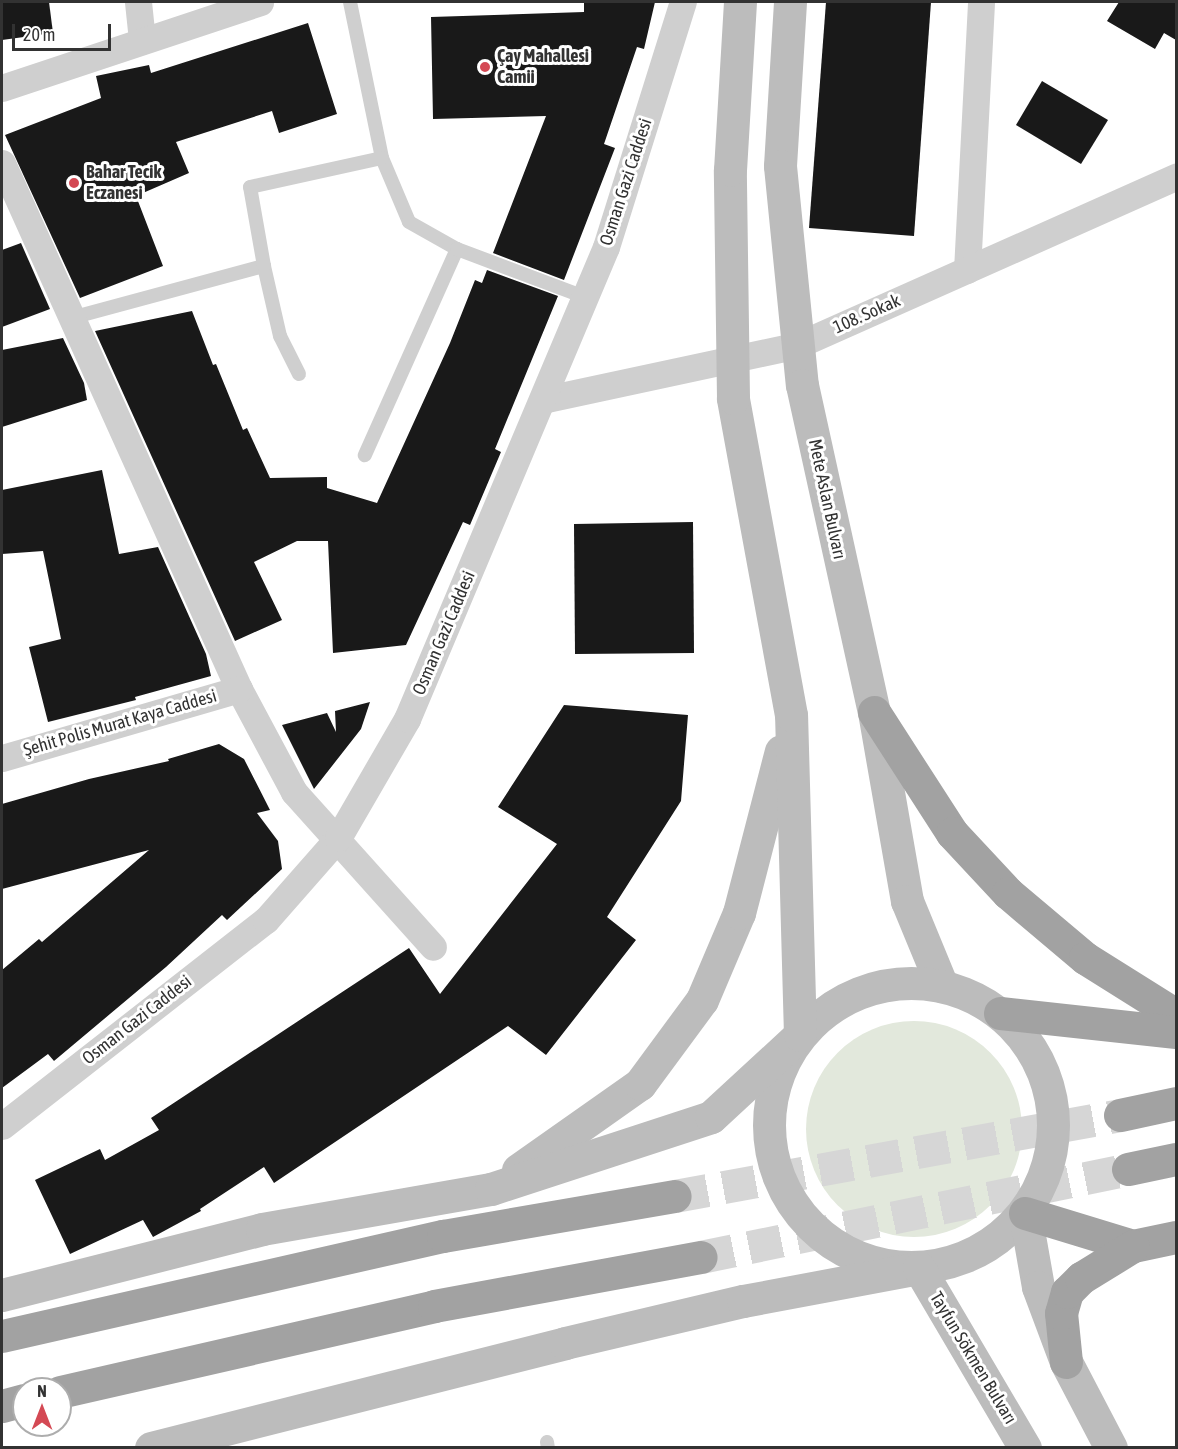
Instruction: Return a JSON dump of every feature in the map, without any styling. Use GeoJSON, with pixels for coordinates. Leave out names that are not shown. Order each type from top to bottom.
{"type":"FeatureCollection","features":[{"type":"Feature","properties":{"kind":"highway"},"geometry":{"type":"LineString","coordinates":[[874,712],[952,833],[1008,893],[1086,958],[1176,1015]]}},
{"type":"Feature","properties":{"kind":"highway"},"geometry":{"type":"LineString","coordinates":[[1000,1013],[1176,1032]]}},
{"type":"Feature","properties":{"kind":"highway"},"geometry":{"type":"LineString","coordinates":[[1120,1114],[1176,1103]]}},
{"type":"Feature","properties":{"kind":"highway"},"geometry":{"type":"LineString","coordinates":[[1128,1169],[1176,1159]]}},
{"type":"Feature","properties":{"kind":"highway"},"geometry":{"type":"LineString","coordinates":[[2,1336],[443,1236],[675,1196]]}},
{"type":"Feature","properties":{"kind":"highway"},"geometry":{"type":"LineString","coordinates":[[1025,1213],[1133,1246]]}},
{"type":"Feature","properties":{"kind":"highway"},"geometry":{"type":"LineString","coordinates":[[1066,1362],[1061,1313],[1067,1292],[1081,1278],[1133,1246],[1176,1237]]}},
{"type":"Feature","properties":{"kind":"highway"},"geometry":{"type":"LineString","coordinates":[[72,1389],[434,1306],[701,1257]]}},
{"type":"Feature","properties":{"kind":"main road"},"geometry":{"type":"LineString","coordinates":[[740,2],[730,170],[733,398],[791,715],[800,1035],[777,1076],[767,1122],[774,1169],[796,1211],[830,1244],[872,1263],[919,1268]]}},
{"type":"Feature","properties":{"kind":"main road","name":"Mete Aslan Bulvarı"},"geometry":{"type":"LineString","coordinates":[[790,2],[780,166],[802,385],[874,712],[906,901],[942,986]]}},
{"type":"Feature","properties":{"kind":"main road"},"geometry":{"type":"LineString","coordinates":[[491,1189],[640,1084],[702,1000],[739,914],[791,715]]}},
{"type":"Feature","properties":{"kind":"main road"},"geometry":{"type":"LineString","coordinates":[[2,1294],[262,1229],[491,1189],[711,1117],[823,1013],[850,996],[879,986],[911,983],[942,986],[972,996],[1000,1013],[1026,1039],[1044,1072],[1054,1108],[1054,1145],[1044,1180],[1025,1213],[996,1241],[960,1261],[710,1309],[150,1448]]}},
{"type":"Feature","properties":{"kind":"main road"},"geometry":{"type":"LineString","coordinates":[[1025,1213],[1038,1287],[1066,1362],[1111,1448]]}},
{"type":"Feature","properties":{"kind":"main road","name":"Tayfun Sökmen Bulvarı"},"geometry":{"type":"LineString","coordinates":[[919,1268],[1025,1448]]}},
{"type":"Feature","properties":{"kind":"street"},"geometry":{"type":"LineString","coordinates":[[138,2],[142,41]]}},
{"type":"Feature","properties":{"kind":"street"},"geometry":{"type":"LineString","coordinates":[[2,88],[260,2]]}},
{"type":"Feature","properties":{"kind":"street","name":"Osman Gazi Caddesi"},"geometry":{"type":"LineString","coordinates":[[2,1126],[266,920],[338,838],[407,719],[606,247],[683,2]]}},
{"type":"Feature","properties":{"kind":"street"},"geometry":{"type":"LineString","coordinates":[[967,270],[981,2]]}},
{"type":"Feature","properties":{"kind":"street"},"geometry":{"type":"LineString","coordinates":[[2,163],[239,689],[294,792],[338,838],[433,947]]}},
{"type":"Feature","properties":{"kind":"street","name":"108. Sokak"},"geometry":{"type":"LineString","coordinates":[[542,400],[798,345],[1176,177]]}},
{"type":"Feature","properties":{"kind":"street","name":"Şehit Polis Murat Kaya Caddesi"},"geometry":{"type":"LineString","coordinates":[[2,758],[239,689]]}},
{"type":"Feature","properties":{"kind":"lane"},"geometry":{"type":"LineString","coordinates":[[350,2],[382,158],[410,222],[457,249],[585,297]]}},
{"type":"Feature","properties":{"kind":"lane"},"geometry":{"type":"LineString","coordinates":[[299,374],[280,336],[264,266],[250,187],[382,158]]}},
{"type":"Feature","properties":{"kind":"lane"},"geometry":{"type":"LineString","coordinates":[[365,455],[457,249]]}},
{"type":"Feature","properties":{"kind":"lane"},"geometry":{"type":"LineString","coordinates":[[72,318],[264,266]]}},
{"type":"Feature","properties":{"kind":"shaded area"},"geometry":{"type":"Polygon","coordinates":[[[914,1021],[935,1023],[955,1029],[974,1039],[997,1060],[1014,1088],[1020,1108],[1022,1129],[1020,1150],[1014,1170],[1004,1189],[983,1212],[955,1229],[935,1235],[914,1237],[893,1235],[873,1229],[854,1219],[831,1198],[814,1170],[808,1150],[806,1129],[808,1108],[814,1088],[824,1069],[845,1046],[873,1029],[893,1023],[914,1021]]]}},
{"type":"Feature","properties":{"kind":"building"},"geometry":{"type":"Polygon","coordinates":[[[2,2],[49,2],[53,33],[2,40],[2,2]]]}},
{"type":"Feature","properties":{"kind":"building"},"geometry":{"type":"Polygon","coordinates":[[[584,2],[655,2],[644,49],[637,47],[604,144],[615,148],[564,280],[493,253],[546,116],[433,119],[431,17],[584,12],[584,2]]]}},
{"type":"Feature","properties":{"kind":"building"},"geometry":{"type":"Polygon","coordinates":[[[826,2],[931,2],[914,236],[809,228],[826,2]]]}},
{"type":"Feature","properties":{"kind":"building"},"geometry":{"type":"Polygon","coordinates":[[[1119,2],[1176,2],[1176,40],[1164,33],[1155,49],[1107,21],[1119,2]]]}},
{"type":"Feature","properties":{"kind":"building"},"geometry":{"type":"Polygon","coordinates":[[[308,23],[337,114],[279,133],[272,111],[176,142],[189,173],[136,196],[163,266],[80,298],[5,135],[101,98],[96,76],[149,65],[151,73],[308,23]]]}},
{"type":"Feature","properties":{"kind":"building"},"geometry":{"type":"Polygon","coordinates":[[[1042,81],[1108,120],[1081,164],[1016,125],[1042,81]]]}},
{"type":"Feature","properties":{"kind":"building"},"geometry":{"type":"Polygon","coordinates":[[[21,243],[50,309],[2,327],[2,250],[21,243]]]}},
{"type":"Feature","properties":{"kind":"building"},"geometry":{"type":"Polygon","coordinates":[[[487,270],[558,296],[495,449],[501,452],[470,525],[463,522],[406,645],[333,653],[328,541],[297,541],[254,562],[282,620],[235,641],[95,331],[192,311],[213,365],[216,364],[243,430],[247,428],[270,478],[327,477],[327,488],[377,503],[450,343],[475,280],[482,283],[487,270]]]}},
{"type":"Feature","properties":{"kind":"building"},"geometry":{"type":"Polygon","coordinates":[[[63,338],[84,383],[87,400],[2,427],[2,350],[63,338]]]}},
{"type":"Feature","properties":{"kind":"building"},"geometry":{"type":"Polygon","coordinates":[[[102,470],[119,554],[158,547],[206,654],[211,676],[135,697],[136,700],[48,722],[29,647],[61,639],[43,551],[2,554],[2,490],[102,470]]]}},
{"type":"Feature","properties":{"kind":"building"},"geometry":{"type":"Polygon","coordinates":[[[693,522],[694,653],[575,654],[574,524],[693,522]]]}},
{"type":"Feature","properties":{"kind":"building"},"geometry":{"type":"Polygon","coordinates":[[[370,702],[361,729],[314,789],[282,725],[327,713],[336,732],[335,711],[370,702]]]}},
{"type":"Feature","properties":{"kind":"building"},"geometry":{"type":"Polygon","coordinates":[[[564,705],[688,715],[681,801],[607,917],[636,940],[546,1055],[508,1026],[274,1183],[264,1167],[200,1209],[201,1211],[153,1237],[143,1220],[70,1254],[35,1180],[100,1149],[105,1160],[159,1130],[151,1118],[409,948],[440,994],[557,844],[498,807],[564,705]]]}},
{"type":"Feature","properties":{"kind":"building"},"geometry":{"type":"Polygon","coordinates":[[[219,744],[244,759],[270,810],[257,813],[278,841],[282,869],[227,920],[222,915],[166,967],[54,1061],[48,1054],[2,1088],[2,970],[39,939],[42,942],[149,850],[2,889],[2,804],[89,779],[169,761],[168,759],[219,744]]]}},
{"type":"Feature","properties":{"kind":"tunnel"},"geometry":{"type":"LineString","coordinates":[[675,1196],[1120,1115]]}},
{"type":"Feature","properties":{"kind":"tunnel"},"geometry":{"type":"LineString","coordinates":[[701,1257],[1128,1169]]}},
{"type":"Feature","properties":{"kind":"place","name":"Çay Mahallesi Camii"},"geometry":{"type":"Point","coordinates":[485,67]}},
{"type":"Feature","properties":{"kind":"place","name":"Bahar Tecik Eczanesi"},"geometry":{"type":"Point","coordinates":[74,183]}}]}
